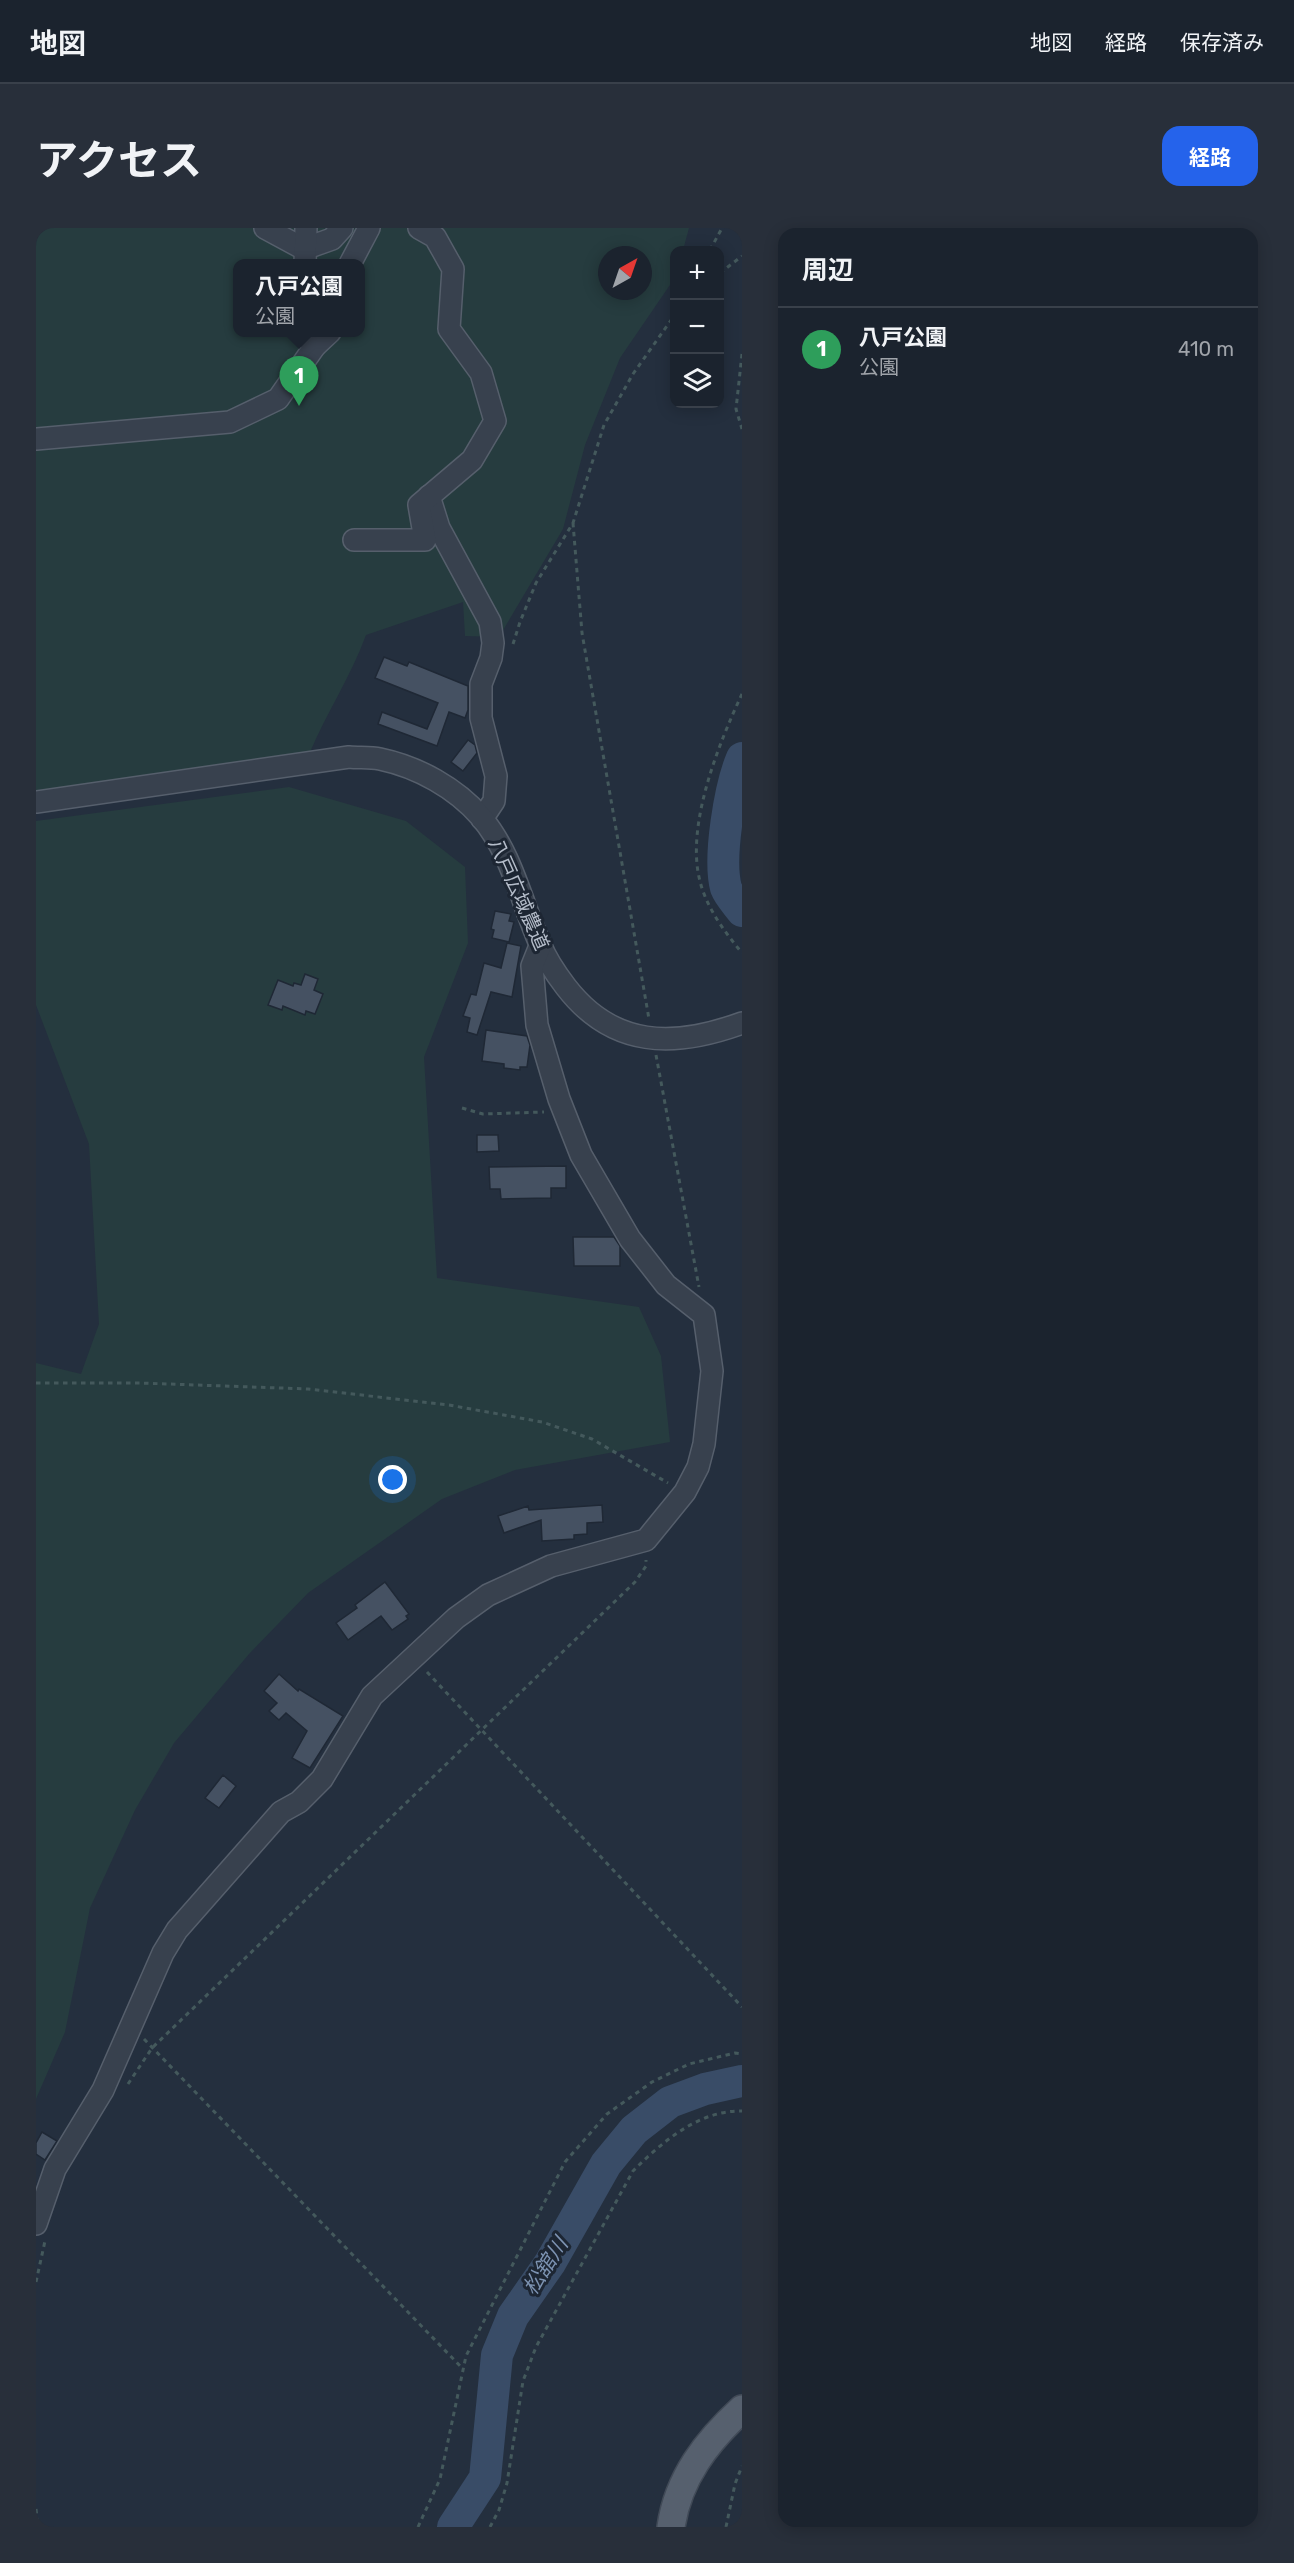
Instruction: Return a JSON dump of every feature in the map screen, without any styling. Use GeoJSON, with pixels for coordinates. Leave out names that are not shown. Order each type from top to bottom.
{"type":"FeatureCollection","features":[{"type":"Feature","properties":{"kind":"main road"},"geometry":{"type":"LineString","coordinates":[[671,2527],[679,2495],[690,2470],[703,2449],[742,2409]]}},
{"type":"Feature","properties":{"kind":"street"},"geometry":{"type":"LineString","coordinates":[[265,228],[305,247],[332,239],[342,228]]}},
{"type":"Feature","properties":{"kind":"street"},"geometry":{"type":"LineString","coordinates":[[353,259],[369,228]]}},
{"type":"Feature","properties":{"kind":"street"},"geometry":{"type":"LineString","coordinates":[[354,540],[425,540],[419,505],[472,460],[495,421],[481,373],[449,328],[453,269],[435,237],[419,228]]}},
{"type":"Feature","properties":{"kind":"street"},"geometry":{"type":"LineString","coordinates":[[36,439],[230,422],[278,399],[316,337]]}},
{"type":"Feature","properties":{"kind":"street"},"geometry":{"type":"LineString","coordinates":[[429,496],[439,528],[490,622],[493,643],[491,658],[481,684],[481,718],[496,776],[494,801],[482,819]]}},
{"type":"Feature","properties":{"kind":"street","name":"八戸広域農道"},"geometry":{"type":"LineString","coordinates":[[36,802],[348,758],[379,759],[415,770],[457,794],[482,819],[510,864],[540,946],[577,1001],[599,1021],[653,1039],[678,1039],[742,1023]]}},
{"type":"Feature","properties":{"kind":"street"},"geometry":{"type":"LineString","coordinates":[[42,2229],[55,2169],[103,2090],[163,1953],[177,1930],[281,1812],[299,1802],[322,1779],[372,1696],[456,1618],[488,1595],[551,1566],[646,1540],[685,1492],[698,1467],[705,1433],[712,1371],[704,1315],[666,1285],[630,1239],[581,1155],[563,1111],[537,1025],[532,966],[540,946]]}},
{"type":"Feature","properties":{"kind":"path"},"geometry":{"type":"LineString","coordinates":[[712,246],[722,228]]}},
{"type":"Feature","properties":{"kind":"path"},"geometry":{"type":"LineString","coordinates":[[724,270],[742,256]]}},
{"type":"Feature","properties":{"kind":"path"},"geometry":{"type":"LineString","coordinates":[[511,653],[520,622],[536,583],[573,523],[604,425],[633,374],[670,323]]}},
{"type":"Feature","properties":{"kind":"path"},"geometry":{"type":"LineString","coordinates":[[742,354],[736,409],[742,429]]}},
{"type":"Feature","properties":{"kind":"path"},"geometry":{"type":"LineString","coordinates":[[573,523],[582,633],[704,1315]]}},
{"type":"Feature","properties":{"kind":"path"},"geometry":{"type":"LineString","coordinates":[[742,694],[720,740],[707,784],[697,843],[698,876],[708,903],[742,953]]}},
{"type":"Feature","properties":{"kind":"path"},"geometry":{"type":"LineString","coordinates":[[462,1108],[483,1114],[563,1111]]}},
{"type":"Feature","properties":{"kind":"path"},"geometry":{"type":"LineString","coordinates":[[36,1383],[140,1383],[308,1389],[449,1405],[542,1422],[592,1439],[685,1492]]}},
{"type":"Feature","properties":{"kind":"path"},"geometry":{"type":"LineString","coordinates":[[127,2085],[152,2048],[634,1582],[646,1566],[646,1540]]}},
{"type":"Feature","properties":{"kind":"path"},"geometry":{"type":"LineString","coordinates":[[413,1657],[742,2007]]}},
{"type":"Feature","properties":{"kind":"path"},"geometry":{"type":"LineString","coordinates":[[130,2025],[463,2369]]}},
{"type":"Feature","properties":{"kind":"path"},"geometry":{"type":"LineString","coordinates":[[417,2527],[440,2479],[466,2356],[565,2162],[607,2114],[652,2082],[689,2064],[735,2053],[742,2054]]}},
{"type":"Feature","properties":{"kind":"path"},"geometry":{"type":"LineString","coordinates":[[490,2527],[499,2510],[507,2483],[523,2381],[536,2347],[633,2170],[653,2151],[700,2119],[730,2111],[742,2111]]}},
{"type":"Feature","properties":{"kind":"path"},"geometry":{"type":"LineString","coordinates":[[36,2282],[42,2229]]}},
{"type":"Feature","properties":{"kind":"path"},"geometry":{"type":"LineString","coordinates":[[726,2527],[735,2484],[742,2466]]}},
{"type":"Feature","properties":{"kind":"path"},"geometry":{"type":"LineString","coordinates":[[36,2509],[39,2527]]}},
{"type":"Feature","properties":{"kind":"green space"},"geometry":{"type":"Polygon","coordinates":[[[36,228],[689,228],[684,246],[670,246],[670,285],[620,358],[585,445],[563,529],[499,637],[465,636],[463,602],[366,635],[310,752],[104,785],[36,792],[36,228]]]}},
{"type":"Feature","properties":{"kind":"green space"},"geometry":{"type":"Polygon","coordinates":[[[289,787],[406,821],[465,867],[468,943],[424,1057],[437,1278],[639,1307],[661,1356],[670,1442],[515,1470],[442,1499],[308,1593],[249,1654],[174,1743],[135,1810],[90,1908],[65,2032],[36,2099],[36,1363],[81,1374],[99,1324],[89,1144],[36,1005],[36,821],[289,787]]]}},
{"type":"Feature","properties":{"kind":"building"},"geometry":{"type":"Polygon","coordinates":[[[384,657],[407,666],[409,662],[468,686],[468,710],[465,718],[449,712],[437,746],[378,724],[382,712],[427,729],[438,703],[375,678],[384,657]]]}},
{"type":"Feature","properties":{"kind":"building"},"geometry":{"type":"Polygon","coordinates":[[[468,740],[475,745],[477,753],[463,771],[451,762],[468,740]]]}},
{"type":"Feature","properties":{"kind":"building"},"geometry":{"type":"Polygon","coordinates":[[[495,911],[511,914],[509,921],[514,922],[509,942],[492,938],[494,930],[491,929],[495,911]]]}},
{"type":"Feature","properties":{"kind":"building"},"geometry":{"type":"Polygon","coordinates":[[[507,943],[521,946],[512,997],[491,992],[477,1035],[467,1032],[470,1018],[463,1016],[471,994],[476,995],[484,963],[501,968],[507,943]]]}},
{"type":"Feature","properties":{"kind":"building"},"geometry":{"type":"Polygon","coordinates":[[[305,974],[318,979],[314,990],[323,994],[315,1014],[306,1011],[305,1015],[283,1006],[282,1010],[268,1005],[278,980],[293,986],[294,983],[301,985],[305,974]]]}},
{"type":"Feature","properties":{"kind":"building"},"geometry":{"type":"Polygon","coordinates":[[[486,1030],[527,1036],[530,1045],[527,1067],[520,1067],[520,1070],[504,1068],[504,1064],[482,1061],[486,1030]]]}},
{"type":"Feature","properties":{"kind":"building"},"geometry":{"type":"Polygon","coordinates":[[[477,1135],[498,1135],[499,1151],[477,1152],[477,1135]]]}},
{"type":"Feature","properties":{"kind":"building"},"geometry":{"type":"Polygon","coordinates":[[[566,1166],[566,1188],[551,1188],[551,1198],[501,1199],[500,1189],[490,1189],[489,1167],[566,1166]]]}},
{"type":"Feature","properties":{"kind":"building"},"geometry":{"type":"Polygon","coordinates":[[[573,1237],[614,1237],[620,1246],[620,1266],[574,1266],[573,1237]]]}},
{"type":"Feature","properties":{"kind":"building"},"geometry":{"type":"Polygon","coordinates":[[[602,1505],[603,1522],[587,1523],[587,1534],[574,1535],[574,1539],[542,1541],[541,1520],[504,1533],[498,1516],[528,1506],[529,1510],[602,1505]]]}},
{"type":"Feature","properties":{"kind":"building"},"geometry":{"type":"Polygon","coordinates":[[[385,1582],[409,1614],[406,1616],[408,1619],[392,1630],[381,1616],[348,1640],[336,1623],[357,1608],[355,1605],[385,1582]]]}},
{"type":"Feature","properties":{"kind":"building"},"geometry":{"type":"Polygon","coordinates":[[[279,1674],[298,1691],[299,1689],[343,1716],[310,1768],[292,1758],[307,1731],[286,1713],[279,1720],[269,1711],[277,1703],[264,1691],[279,1674]]]}},
{"type":"Feature","properties":{"kind":"building"},"geometry":{"type":"Polygon","coordinates":[[[223,1775],[236,1786],[219,1808],[205,1798],[223,1775]]]}},
{"type":"Feature","properties":{"kind":"building"},"geometry":{"type":"Polygon","coordinates":[[[42,2132],[57,2141],[45,2160],[36,2154],[36,2143],[42,2132]]]}},
{"type":"Feature","properties":{"kind":"waterway","name":"松舘川"},"geometry":{"type":"LineString","coordinates":[[742,758],[733,786],[726,822],[723,859],[726,888],[742,911]]}},
{"type":"Feature","properties":{"kind":"waterway","name":"松舘川"},"geometry":{"type":"LineString","coordinates":[[453,2527],[485,2478],[497,2355],[513,2316],[550,2263],[606,2164],[634,2130],[670,2102],[705,2089],[742,2081]]}},
{"type":"Feature","properties":{"kind":"place","name":"八戸公園"},"geometry":{"type":"Point","coordinates":[299,406]}}]}
